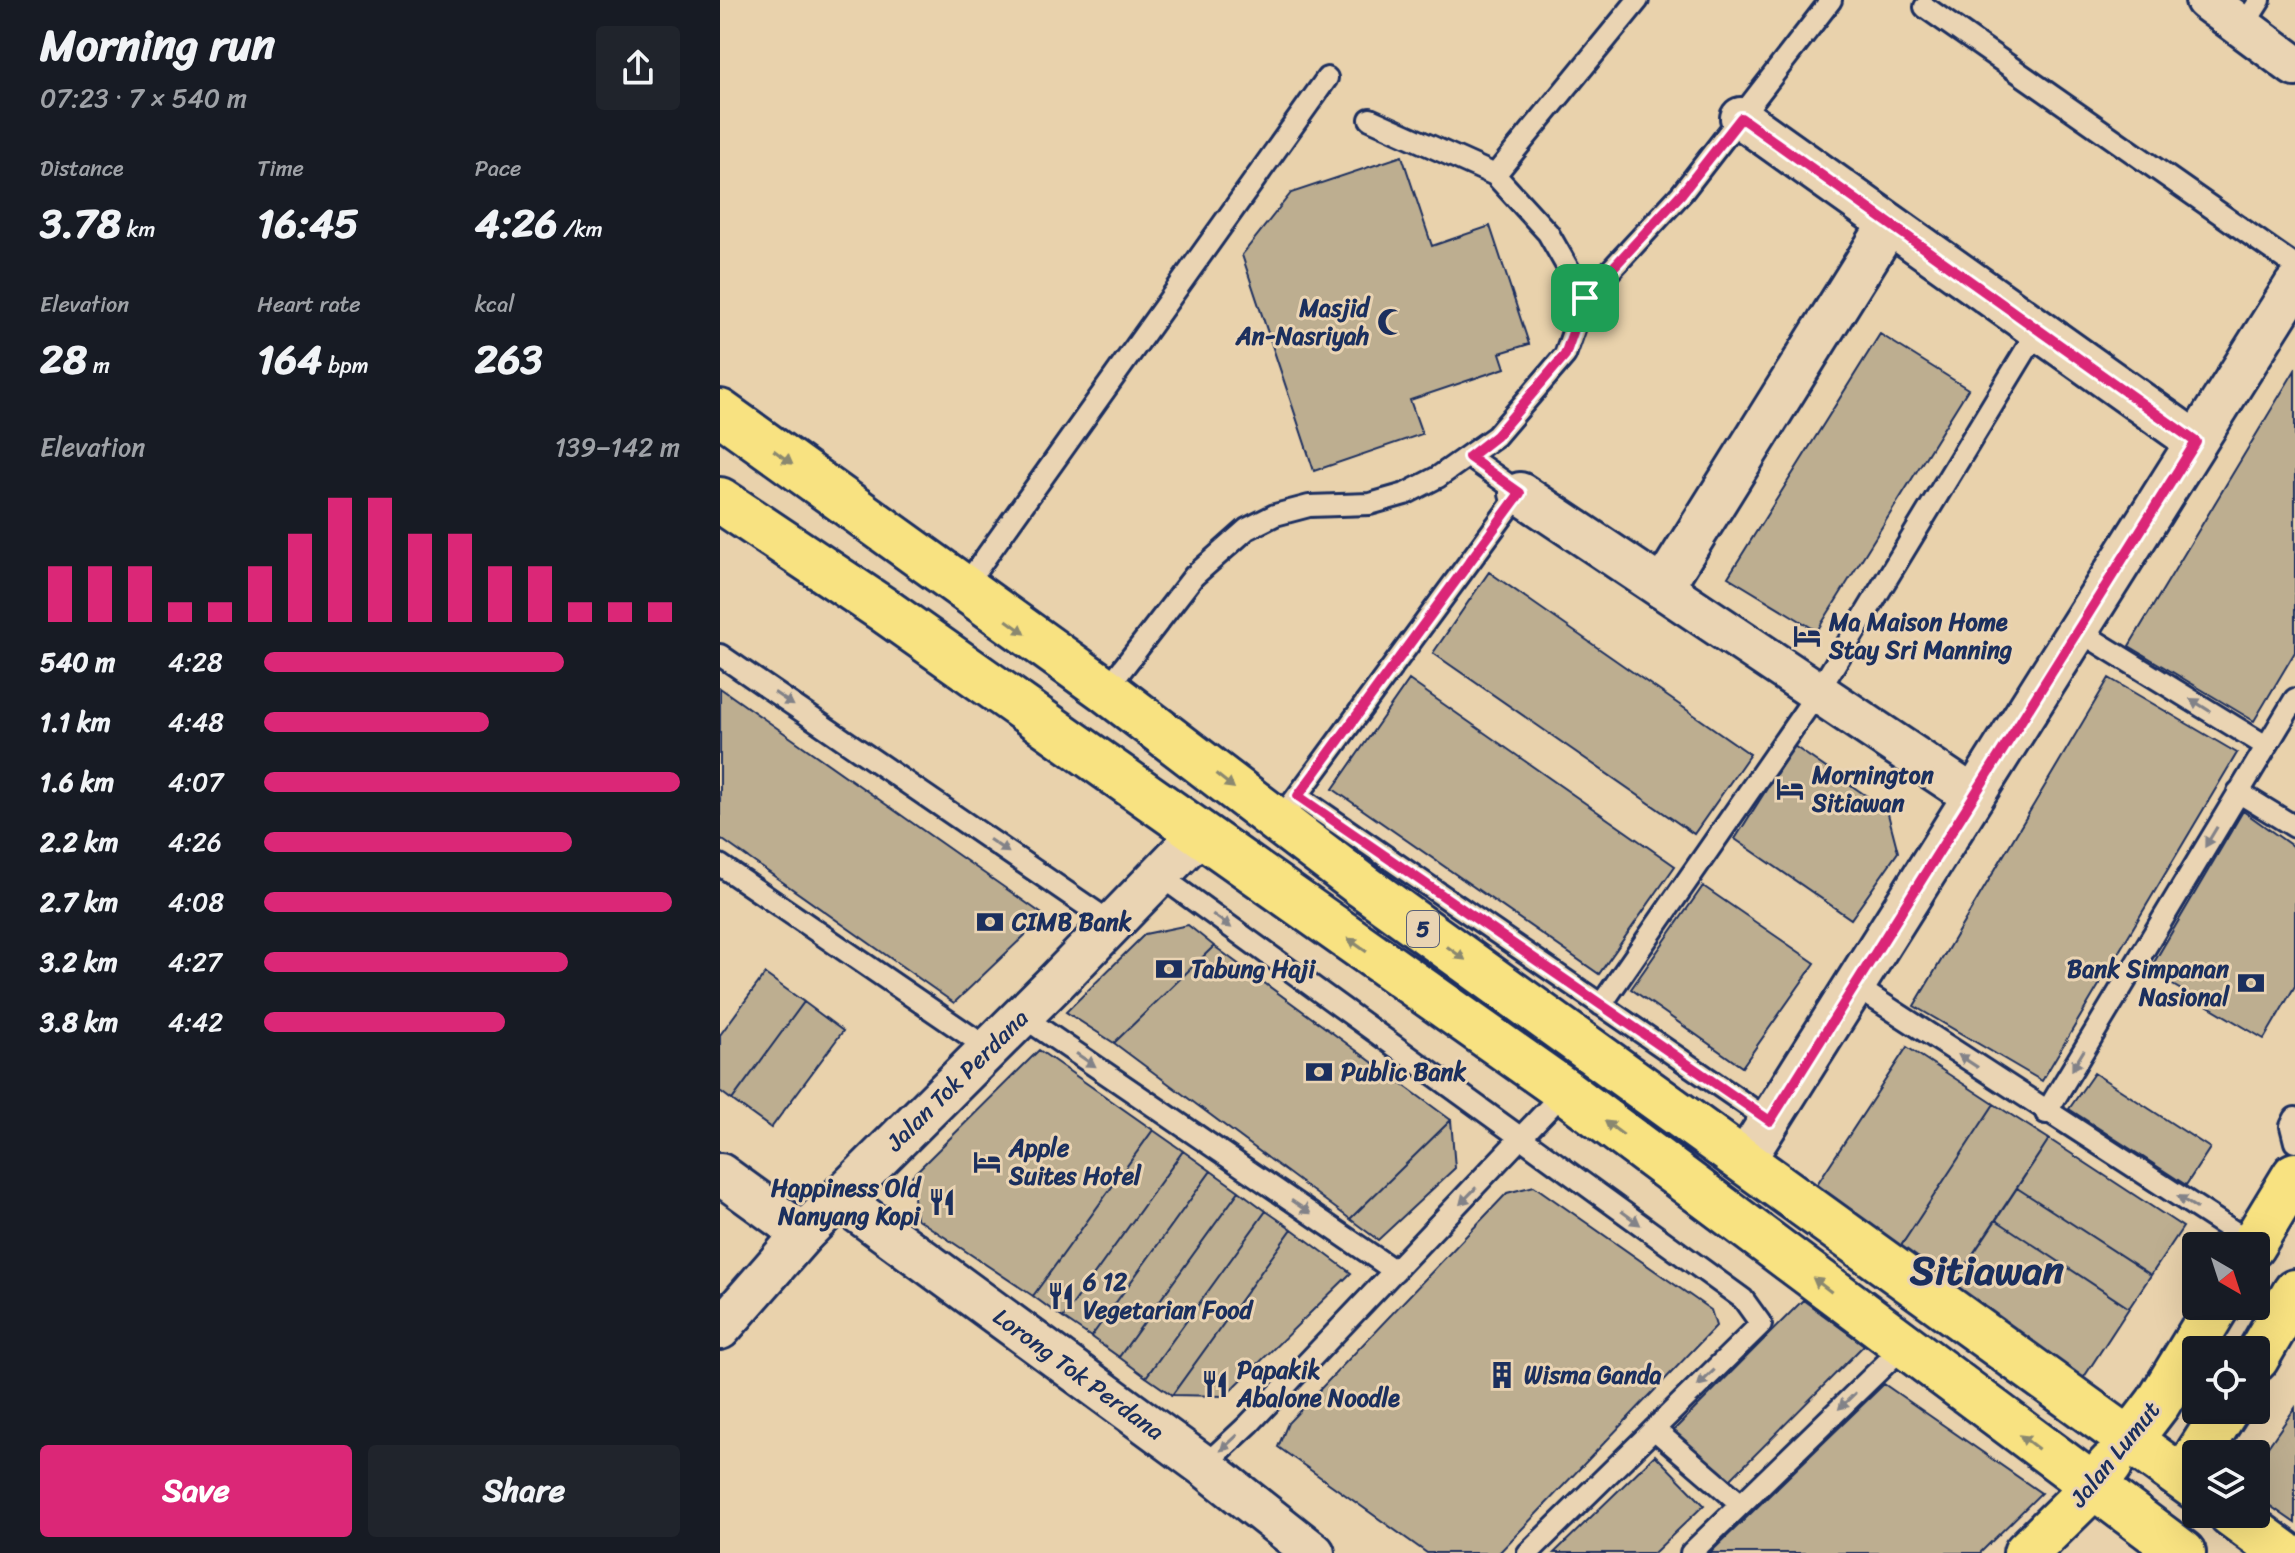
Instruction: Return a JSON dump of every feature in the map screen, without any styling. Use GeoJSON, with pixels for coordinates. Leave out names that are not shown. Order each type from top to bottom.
{"type":"FeatureCollection","features":[{"type":"Feature","properties":{"kind":"main road","name":"5"},"geometry":{"type":"LineString","coordinates":[[720,412],[1106,690],[1288,809],[1744,1161],[2129,1441],[2182,1464]]}},
{"type":"Feature","properties":{"kind":"main road"},"geometry":{"type":"LineString","coordinates":[[720,471],[884,610]]}},
{"type":"Feature","properties":{"kind":"main road","name":"5"},"geometry":{"type":"LineString","coordinates":[[720,500],[884,610],[1565,1091],[2092,1488],[2130,1540]]}},
{"type":"Feature","properties":{"kind":"main road"},"geometry":{"type":"LineString","coordinates":[[2260,1232],[2295,1175]]}},
{"type":"Feature","properties":{"kind":"main road"},"geometry":{"type":"LineString","coordinates":[[2269,1336],[2295,1292]]}},
{"type":"Feature","properties":{"kind":"main road","name":"Jalan Lumut"},"geometry":{"type":"LineString","coordinates":[[2026,1553],[2092,1488],[2129,1441],[2158,1403],[2208,1320]]}},
{"type":"Feature","properties":{"kind":"main road"},"geometry":{"type":"LineString","coordinates":[[2182,1481],[2130,1540],[2183,1553]]}},
{"type":"Feature","properties":{"kind":"main road"},"geometry":{"type":"LineString","coordinates":[[2250,1528],[2284,1553]]}},
{"type":"Feature","properties":{"kind":"street"},"geometry":{"type":"LineString","coordinates":[[2206,0],[2252,14],[2295,66]]}},
{"type":"Feature","properties":{"kind":"street"},"geometry":{"type":"LineString","coordinates":[[1741,118],[2196,442]]}},
{"type":"Feature","properties":{"kind":"street"},"geometry":{"type":"LineString","coordinates":[[1662,588],[1889,224]]}},
{"type":"Feature","properties":{"kind":"street"},"geometry":{"type":"LineString","coordinates":[[1744,1161],[2295,285]]}},
{"type":"Feature","properties":{"kind":"street"},"geometry":{"type":"LineString","coordinates":[[1520,493],[1973,796]]}},
{"type":"Feature","properties":{"kind":"street","name":"Jalan Tok Perdana"},"geometry":{"type":"LineString","coordinates":[[720,1329],[803,1234],[1199,834]]}},
{"type":"Feature","properties":{"kind":"street"},"geometry":{"type":"LineString","coordinates":[[720,1174],[803,1234]]}},
{"type":"Feature","properties":{"kind":"street","name":"Lorong Tok Perdana"},"geometry":{"type":"LineString","coordinates":[[840,1199],[1204,1466],[1314,1553]]}},
{"type":"Feature","properties":{"kind":"lane"},"geometry":{"type":"LineString","coordinates":[[1495,175],[1614,25],[1638,0]]}},
{"type":"Feature","properties":{"kind":"lane"},"geometry":{"type":"LineString","coordinates":[[1106,690],[1194,576],[1247,529],[1275,515],[1309,506],[1370,504],[1405,494],[1469,457],[1496,436],[1565,355],[1585,298],[1682,193],[1831,0]]}},
{"type":"Feature","properties":{"kind":"lane"},"geometry":{"type":"LineString","coordinates":[[1925,7],[2295,266]]}},
{"type":"Feature","properties":{"kind":"lane"},"geometry":{"type":"LineString","coordinates":[[963,589],[1327,78]]}},
{"type":"Feature","properties":{"kind":"lane"},"geometry":{"type":"LineString","coordinates":[[1370,119],[1495,175],[1548,233],[1585,298]]}},
{"type":"Feature","properties":{"kind":"lane"},"geometry":{"type":"LineString","coordinates":[[1601,1005],[1818,692],[2038,330]]}},
{"type":"Feature","properties":{"kind":"lane"},"geometry":{"type":"LineString","coordinates":[[1469,457],[1520,493],[1288,809],[1601,1005],[1770,1121]]}},
{"type":"Feature","properties":{"kind":"lane"},"geometry":{"type":"LineString","coordinates":[[2079,631],[2266,746]]}},
{"type":"Feature","properties":{"kind":"lane"},"geometry":{"type":"LineString","coordinates":[[720,655],[1113,924]]}},
{"type":"Feature","properties":{"kind":"lane"},"geometry":{"type":"LineString","coordinates":[[2046,1113],[2295,699]]}},
{"type":"Feature","properties":{"kind":"lane"},"geometry":{"type":"LineString","coordinates":[[2238,792],[2295,827]]}},
{"type":"Feature","properties":{"kind":"lane"},"geometry":{"type":"LineString","coordinates":[[720,865],[989,1049]]}},
{"type":"Feature","properties":{"kind":"lane"},"geometry":{"type":"LineString","coordinates":[[1159,875],[1743,1299],[1761,1324],[1528,1553]]}},
{"type":"Feature","properties":{"kind":"lane"},"geometry":{"type":"LineString","coordinates":[[1855,986],[2232,1232]]}},
{"type":"Feature","properties":{"kind":"lane"},"geometry":{"type":"LineString","coordinates":[[1022,1016],[1395,1271]]}},
{"type":"Feature","properties":{"kind":"lane"},"geometry":{"type":"LineString","coordinates":[[1204,1466],[1522,1140],[1565,1091]]}},
{"type":"Feature","properties":{"kind":"lane"},"geometry":{"type":"LineString","coordinates":[[2295,1118],[2291,1126],[2295,1142]]}},
{"type":"Feature","properties":{"kind":"lane"},"geometry":{"type":"LineString","coordinates":[[1691,1553],[1903,1347]]}},
{"type":"Feature","properties":{"kind":"lane"},"geometry":{"type":"LineString","coordinates":[[1654,1429],[1741,1504]]}},
{"type":"Feature","properties":{"kind":"building"},"geometry":{"type":"Polygon","coordinates":[[[1402,156],[1432,246],[1490,226],[1529,344],[1500,353],[1505,368],[1410,400],[1422,434],[1314,471],[1242,255],[1291,193],[1402,156]]]}},
{"type":"Feature","properties":{"kind":"building"},"geometry":{"type":"Polygon","coordinates":[[[1880,334],[1968,389],[1817,631],[1728,577],[1880,334]]]}},
{"type":"Feature","properties":{"kind":"building"},"geometry":{"type":"Polygon","coordinates":[[[2295,370],[2295,652],[2254,721],[2129,646],[2295,370]]]}},
{"type":"Feature","properties":{"kind":"building"},"geometry":{"type":"Polygon","coordinates":[[[1489,572],[1750,754],[1694,834],[1433,653],[1489,572]]]}},
{"type":"Feature","properties":{"kind":"building"},"geometry":{"type":"Polygon","coordinates":[[[2109,678],[2237,753],[2042,1081],[1914,1006],[2109,678]]]}},
{"type":"Feature","properties":{"kind":"building"},"geometry":{"type":"Polygon","coordinates":[[[1409,680],[1675,866],[1599,974],[1333,789],[1409,680]]]}},
{"type":"Feature","properties":{"kind":"building"},"geometry":{"type":"Polygon","coordinates":[[[720,688],[1045,916],[954,1003],[720,838],[720,688]]]}},
{"type":"Feature","properties":{"kind":"building"},"geometry":{"type":"Polygon","coordinates":[[[1794,746],[1887,810],[1898,852],[1851,919],[1735,839],[1794,746]]]}},
{"type":"Feature","properties":{"kind":"building"},"geometry":{"type":"Polygon","coordinates":[[[2243,811],[2295,848],[2295,986],[2264,1039],[2149,971],[2243,811]]]}},
{"type":"Feature","properties":{"kind":"building"},"geometry":{"type":"Polygon","coordinates":[[[1703,886],[1815,963],[1742,1067],[1631,989],[1703,886]]]}},
{"type":"Feature","properties":{"kind":"building"},"geometry":{"type":"Polygon","coordinates":[[[1188,925],[1214,946],[1114,1043],[1066,1012],[1145,934],[1188,925]]]}},
{"type":"Feature","properties":{"kind":"building"},"geometry":{"type":"Polygon","coordinates":[[[1214,946],[1451,1120],[1350,1219],[1114,1043],[1214,946]]]}},
{"type":"Feature","properties":{"kind":"building"},"geometry":{"type":"Polygon","coordinates":[[[765,974],[804,1002],[732,1100],[720,1091],[720,1035],[765,974]]]}},
{"type":"Feature","properties":{"kind":"building"},"geometry":{"type":"Polygon","coordinates":[[[804,1002],[843,1031],[771,1128],[732,1100],[804,1002]]]}},
{"type":"Feature","properties":{"kind":"building"},"geometry":{"type":"Polygon","coordinates":[[[1907,1047],[1994,1104],[1893,1258],[1806,1201],[1907,1047]]]}},
{"type":"Feature","properties":{"kind":"building"},"geometry":{"type":"Polygon","coordinates":[[[1039,1050],[1153,1130],[1033,1296],[916,1218],[912,1176],[1039,1050]]]}},
{"type":"Feature","properties":{"kind":"building"},"geometry":{"type":"Polygon","coordinates":[[[2094,1073],[2210,1148],[2186,1185],[2069,1109],[2094,1073]]]}},
{"type":"Feature","properties":{"kind":"building"},"geometry":{"type":"Polygon","coordinates":[[[1994,1104],[2049,1139],[1947,1293],[1893,1258],[1994,1104]]]}},
{"type":"Feature","properties":{"kind":"building"},"geometry":{"type":"Polygon","coordinates":[[[1451,1120],[1455,1168],[1378,1240],[1350,1219],[1451,1120]]]}},
{"type":"Feature","properties":{"kind":"building"},"geometry":{"type":"Polygon","coordinates":[[[1153,1130],[1183,1151],[1063,1318],[1033,1296],[1153,1130]]]}},
{"type":"Feature","properties":{"kind":"building"},"geometry":{"type":"Polygon","coordinates":[[[2049,1139],[2183,1227],[2151,1275],[2017,1188],[2049,1139]]]}},
{"type":"Feature","properties":{"kind":"building"},"geometry":{"type":"Polygon","coordinates":[[[1183,1151],[1211,1171],[1091,1337],[1063,1318],[1183,1151]]]}},
{"type":"Feature","properties":{"kind":"building"},"geometry":{"type":"Polygon","coordinates":[[[1211,1171],[1239,1191],[1119,1357],[1091,1337],[1211,1171]]]}},
{"type":"Feature","properties":{"kind":"building","name":"Wisma Ganda"},"geometry":{"type":"Polygon","coordinates":[[[1534,1186],[1711,1310],[1716,1326],[1499,1553],[1427,1553],[1278,1447],[1288,1423],[1507,1193],[1534,1186]]]}},
{"type":"Feature","properties":{"kind":"building"},"geometry":{"type":"Polygon","coordinates":[[[2017,1188],[2151,1275],[2129,1308],[1996,1220],[2017,1188]]]}},
{"type":"Feature","properties":{"kind":"building"},"geometry":{"type":"Polygon","coordinates":[[[1239,1191],[1266,1211],[1146,1377],[1119,1357],[1239,1191]]]}},
{"type":"Feature","properties":{"kind":"building"},"geometry":{"type":"Polygon","coordinates":[[[1266,1211],[1292,1229],[1172,1395],[1146,1377],[1266,1211]]]}},
{"type":"Feature","properties":{"kind":"building"},"geometry":{"type":"Polygon","coordinates":[[[1996,1220],[2129,1308],[2082,1380],[1947,1293],[1996,1220]]]}},
{"type":"Feature","properties":{"kind":"building"},"geometry":{"type":"Polygon","coordinates":[[[1292,1229],[1351,1273],[1225,1396],[1172,1395],[1292,1229]]]}},
{"type":"Feature","properties":{"kind":"building"},"geometry":{"type":"Polygon","coordinates":[[[1803,1300],[1864,1345],[1729,1481],[1668,1436],[1803,1300]]]}},
{"type":"Feature","properties":{"kind":"building"},"geometry":{"type":"Polygon","coordinates":[[[1884,1384],[2041,1493],[1980,1553],[1710,1553],[1884,1384]]]}},
{"type":"Feature","properties":{"kind":"building"},"geometry":{"type":"Polygon","coordinates":[[[2295,1408],[2295,1523],[2270,1506],[2270,1444],[2295,1408]]]}},
{"type":"Feature","properties":{"kind":"building"},"geometry":{"type":"Polygon","coordinates":[[[1655,1455],[1704,1505],[1654,1553],[1554,1553],[1655,1455]]]}},
{"type":"Feature","properties":{"kind":"place","name":"Masjid An-Nasriyah"},"geometry":{"type":"Point","coordinates":[1391,322]}},
{"type":"Feature","properties":{"kind":"place","name":"Ma Maison Home Stay Sri Manning"},"geometry":{"type":"Point","coordinates":[1807,636]}},
{"type":"Feature","properties":{"kind":"place","name":"Mornington Sitiawan"},"geometry":{"type":"Point","coordinates":[1790,789]}},
{"type":"Feature","properties":{"kind":"place","name":"CIMB Bank"},"geometry":{"type":"Point","coordinates":[990,922]}},
{"type":"Feature","properties":{"kind":"place","name":"Tabung Haji"},"geometry":{"type":"Point","coordinates":[1169,969]}},
{"type":"Feature","properties":{"kind":"place","name":"Bank Simpanan Nasional"},"geometry":{"type":"Point","coordinates":[2251,983]}},
{"type":"Feature","properties":{"kind":"place","name":"Public Bank"},"geometry":{"type":"Point","coordinates":[1319,1072]}},
{"type":"Feature","properties":{"kind":"place","name":"Apple Suites Hotel"},"geometry":{"type":"Point","coordinates":[987,1162]}},
{"type":"Feature","properties":{"kind":"place","name":"Happiness Old Nanyang Kopi"},"geometry":{"type":"Point","coordinates":[942,1202]}},
{"type":"Feature","properties":{"kind":"place","name":"6 12 Vegetarian Food"},"geometry":{"type":"Point","coordinates":[1061,1296]}},
{"type":"Feature","properties":{"kind":"place","name":"Wisma Ganda"},"geometry":{"type":"Point","coordinates":[1502,1375]}},
{"type":"Feature","properties":{"kind":"place","name":"Papakik Abalone Noodle"},"geometry":{"type":"Point","coordinates":[1215,1384]}},
{"type":"Feature","properties":{"kind":"district","name":"Sitiawan"},"geometry":{"type":"Point","coordinates":[1987,1270]}},
{"type":"Feature","properties":{"kind":"route"},"geometry":{"type":"LineString","coordinates":[[1741,118],[2196,442],[1770,1121],[1298,796],[1520,493],[1469,457],[1496,436],[1565,355],[1585,298],[1682,193],[1741,118]]}}]}
